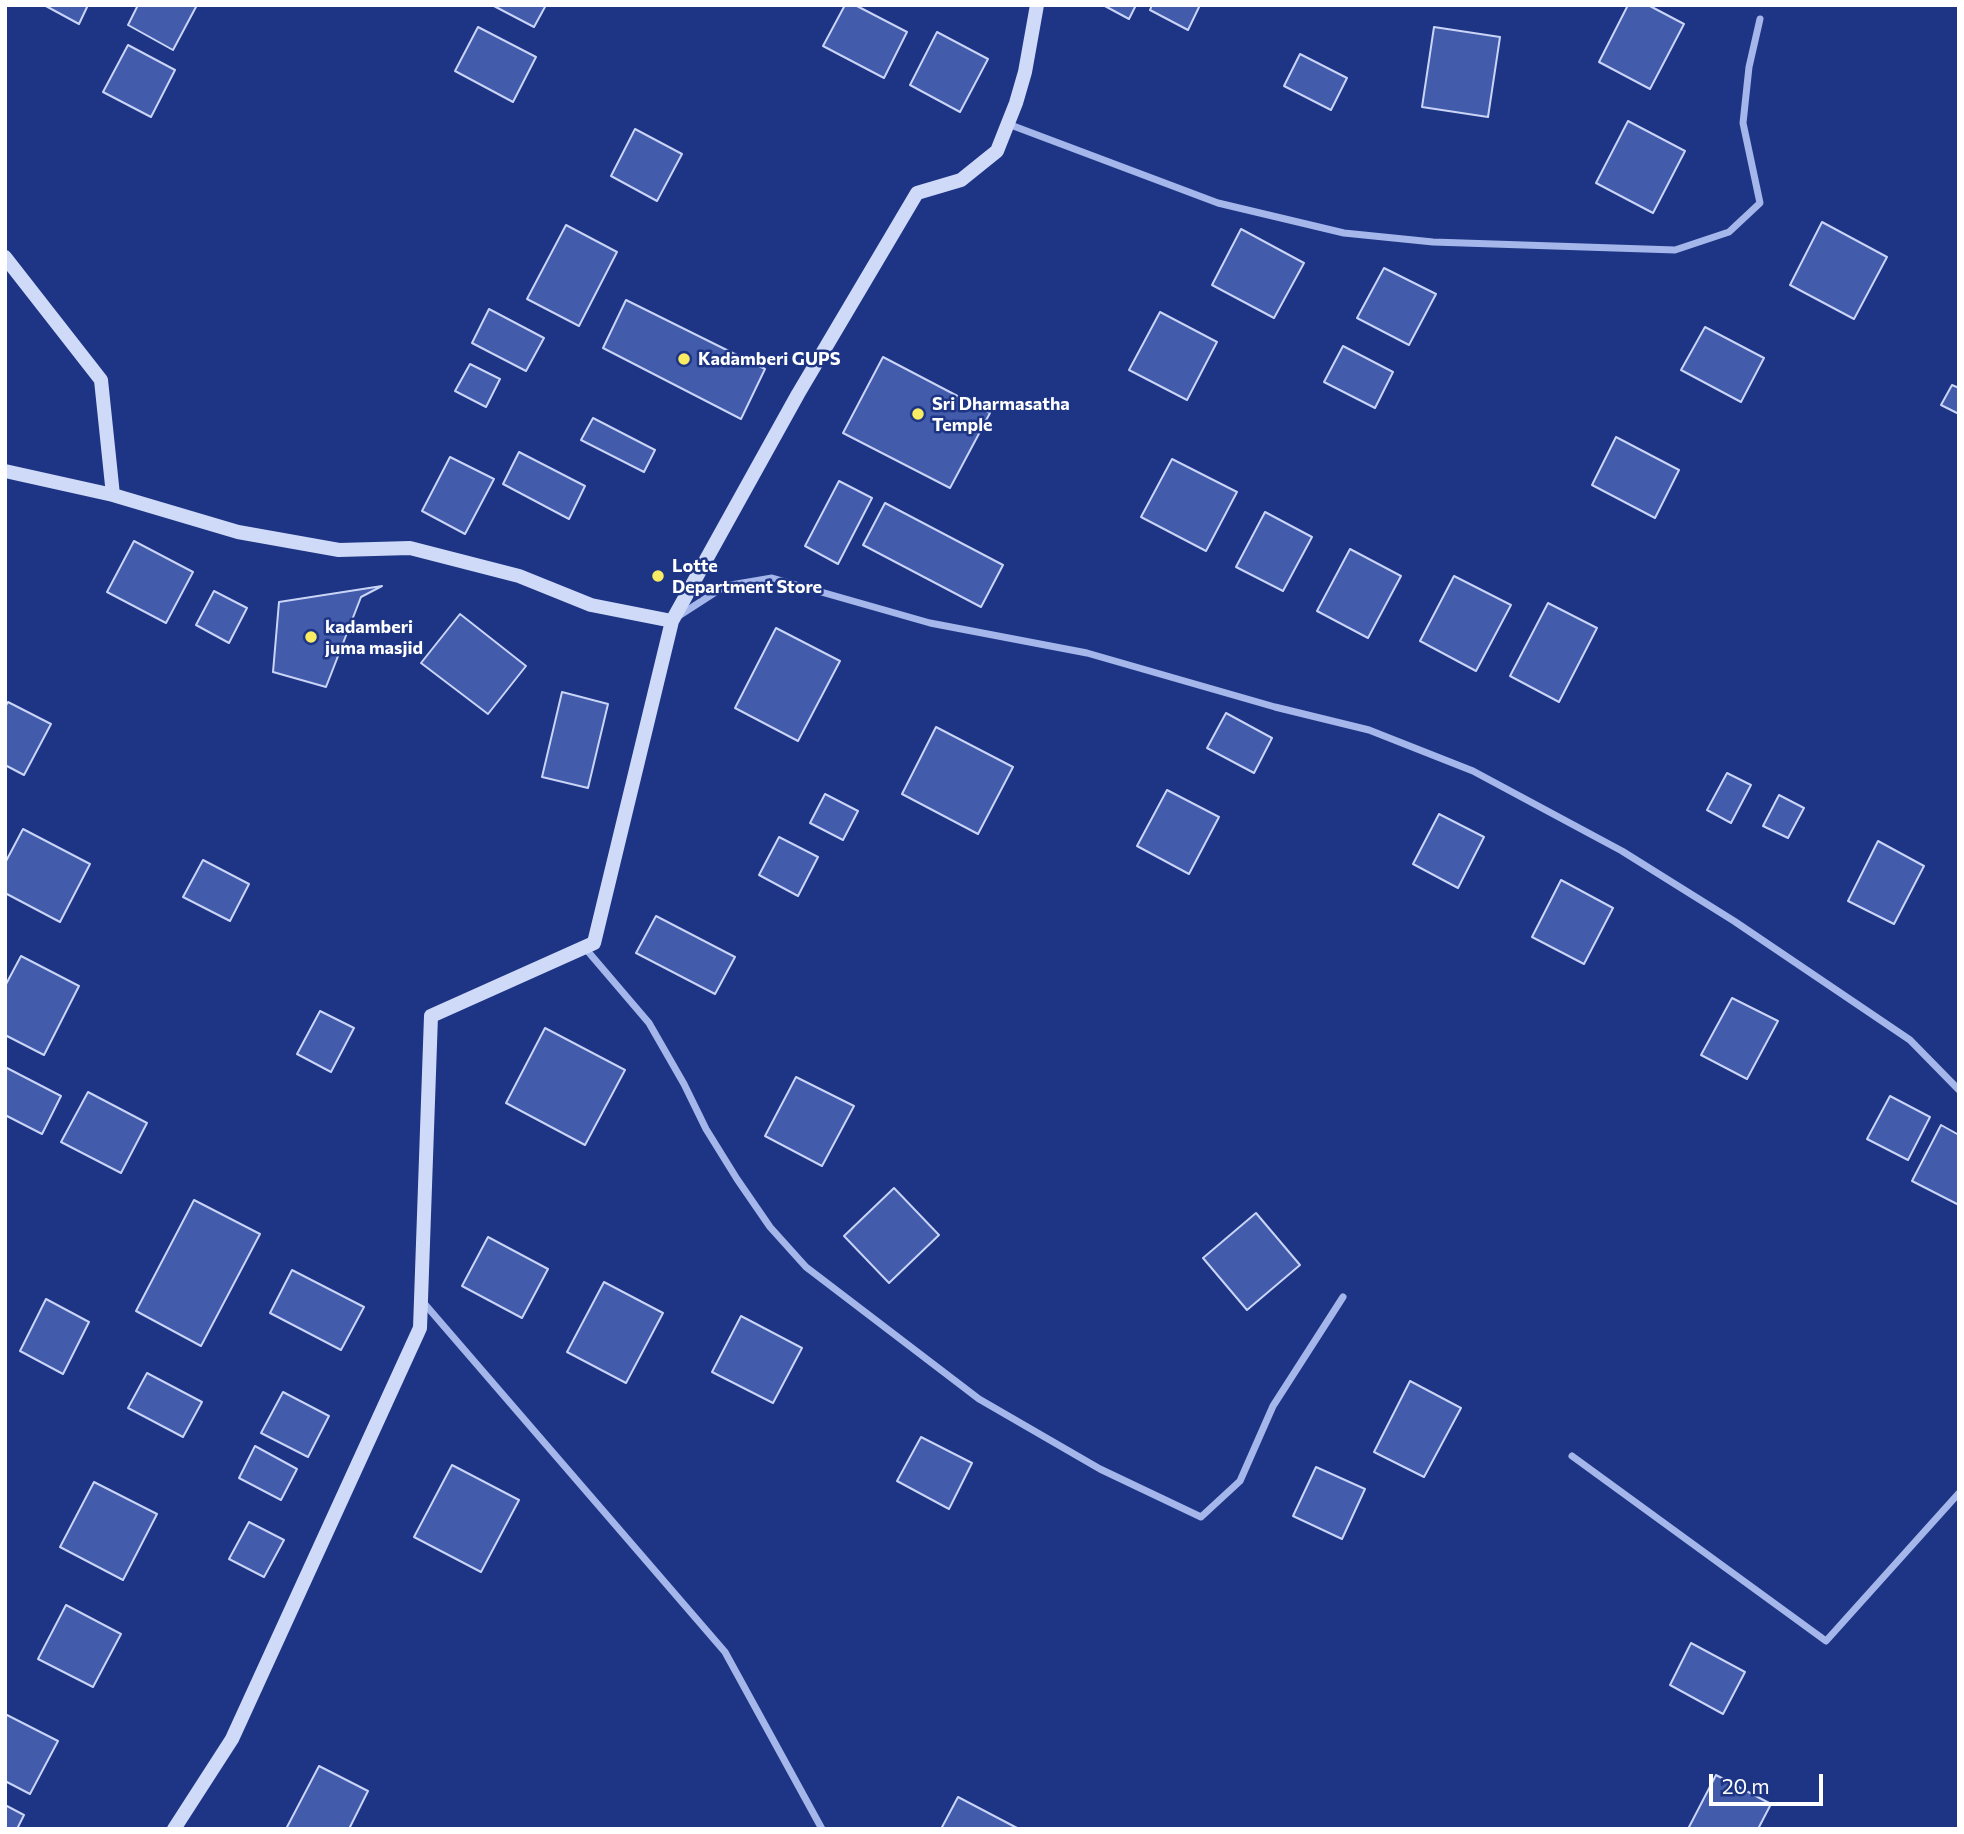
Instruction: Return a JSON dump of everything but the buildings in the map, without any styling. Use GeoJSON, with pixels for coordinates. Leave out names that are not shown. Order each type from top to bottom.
{"type":"FeatureCollection","features":[{"type":"Feature","properties":{"kind":"street"},"geometry":{"type":"LineString","coordinates":[[174,1829],[232,1739],[419,1328],[431,1016],[594,943],[672,621],[798,394],[917,193],[961,180],[997,151],[1025,72],[1037,5]]}},
{"type":"Feature","properties":{"kind":"street"},"geometry":{"type":"LineString","coordinates":[[1007,124],[1218,204],[1344,233],[1433,242],[1675,250],[1730,232],[1760,202],[1743,123],[1749,67],[1760,19]]}},
{"type":"Feature","properties":{"kind":"street"},"geometry":{"type":"LineString","coordinates":[[5,257],[101,380],[113,495]]}},
{"type":"Feature","properties":{"kind":"street"},"geometry":{"type":"LineString","coordinates":[[5,471],[113,495],[250,534],[339,550],[410,548],[519,576],[591,606],[672,621],[725,586],[772,578],[930,623],[1087,653],[1275,707],[1369,730],[1473,771],[1622,852],[1734,921],[1910,1040],[1959,1090]]}},
{"type":"Feature","properties":{"kind":"street"},"geometry":{"type":"LineString","coordinates":[[584,947],[649,1023],[706,1129],[737,1179],[770,1227],[806,1267],[979,1399],[1100,1469],[1201,1517],[1240,1481],[1273,1406],[1343,1297]]}},
{"type":"Feature","properties":{"kind":"street"},"geometry":{"type":"LineString","coordinates":[[421,1299],[725,1652],[822,1829]]}},
{"type":"Feature","properties":{"kind":"street"},"geometry":{"type":"LineString","coordinates":[[1572,1456],[1826,1641],[1959,1493]]}},
{"type":"Feature","properties":{"kind":"place","name":"Kadamberi GUPS"},"geometry":{"type":"Point","coordinates":[684,359]}},
{"type":"Feature","properties":{"kind":"place","name":"Sri Dharmasatha Temple"},"geometry":{"type":"Point","coordinates":[918,414]}},
{"type":"Feature","properties":{"kind":"place","name":"Lotte Department Store"},"geometry":{"type":"Point","coordinates":[658,576]}},
{"type":"Feature","properties":{"kind":"place","name":"kadamberi juma masjid"},"geometry":{"type":"Point","coordinates":[311,637]}}]}
